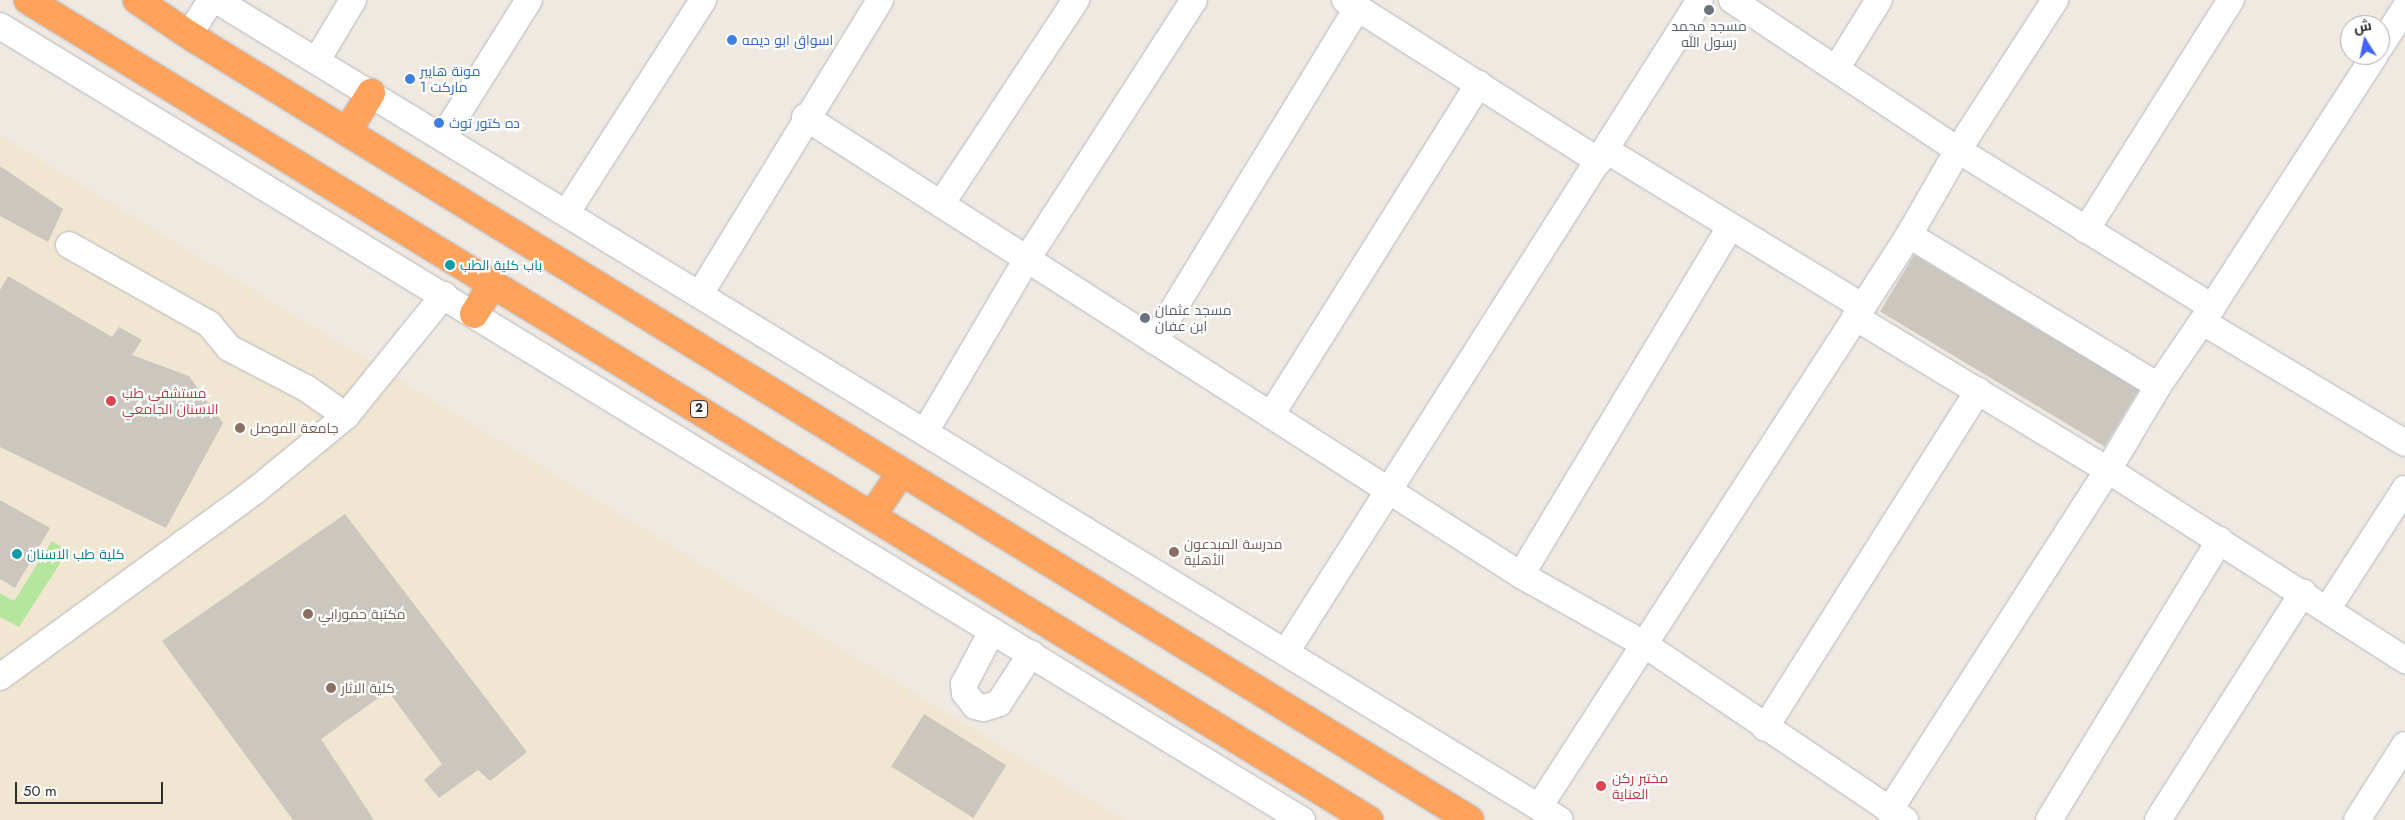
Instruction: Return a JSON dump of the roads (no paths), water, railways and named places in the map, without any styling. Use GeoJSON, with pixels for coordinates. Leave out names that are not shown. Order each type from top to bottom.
{"type":"FeatureCollection","features":[{"type":"Feature","properties":{"kind":"highway","name":"2"},"geometry":{"type":"LineString","coordinates":[[28,0],[873,514],[1369,820]]}},
{"type":"Feature","properties":{"kind":"highway"},"geometry":{"type":"LineString","coordinates":[[137,0],[189,35],[1470,820]]}},
{"type":"Feature","properties":{"kind":"highway"},"geometry":{"type":"LineString","coordinates":[[347,132],[371,93]]}},
{"type":"Feature","properties":{"kind":"highway"},"geometry":{"type":"LineString","coordinates":[[474,314],[494,284]]}},
{"type":"Feature","properties":{"kind":"highway"},"geometry":{"type":"LineString","coordinates":[[873,514],[901,472]]}},
{"type":"Feature","properties":{"kind":"street"},"geometry":{"type":"LineString","coordinates":[[189,35],[211,0]]}},
{"type":"Feature","properties":{"kind":"street"},"geometry":{"type":"LineString","coordinates":[[216,0],[567,212],[1549,814],[1644,644],[1909,235],[1958,150],[2054,0]]}},
{"type":"Feature","properties":{"kind":"street"},"geometry":{"type":"LineString","coordinates":[[317,60],[353,0]]}},
{"type":"Feature","properties":{"kind":"street"},"geometry":{"type":"LineString","coordinates":[[443,137],[528,0]]}},
{"type":"Feature","properties":{"kind":"street"},"geometry":{"type":"LineString","coordinates":[[567,212],[703,0]]}},
{"type":"Feature","properties":{"kind":"street"},"geometry":{"type":"LineString","coordinates":[[942,204],[1076,0]]}},
{"type":"Feature","properties":{"kind":"street"},"geometry":{"type":"LineString","coordinates":[[925,432],[1027,259],[1194,0]]}},
{"type":"Feature","properties":{"kind":"street"},"geometry":{"type":"LineString","coordinates":[[1286,652],[1391,492],[1700,0]]}},
{"type":"Feature","properties":{"kind":"street"},"geometry":{"type":"LineString","coordinates":[[1732,0],[1958,150],[2086,230],[2208,315],[2405,443]]}},
{"type":"Feature","properties":{"kind":"street"},"geometry":{"type":"LineString","coordinates":[[1836,69],[1879,0]]}},
{"type":"Feature","properties":{"kind":"street"},"geometry":{"type":"LineString","coordinates":[[2086,230],[2231,0]]}},
{"type":"Feature","properties":{"kind":"street"},"geometry":{"type":"LineString","coordinates":[[700,294],[805,117],[877,1]]}},
{"type":"Feature","properties":{"kind":"street"},"geometry":{"type":"LineString","coordinates":[[1154,340],[1351,4],[1479,84],[1730,227],[1978,391],[2328,608],[2405,660]]}},
{"type":"Feature","properties":{"kind":"street"},"geometry":{"type":"LineString","coordinates":[[2390,31],[2405,8]]}},
{"type":"Feature","properties":{"kind":"street"},"geometry":{"type":"LineString","coordinates":[[0,26],[1302,820]]}},
{"type":"Feature","properties":{"kind":"street"},"geometry":{"type":"LineString","coordinates":[[805,117],[1521,575],[1644,644],[1765,728],[1897,815],[2158,386],[2208,315],[2369,65]]}},
{"type":"Feature","properties":{"kind":"street"},"geometry":{"type":"LineString","coordinates":[[1271,415],[1479,84]]}},
{"type":"Feature","properties":{"kind":"street"},"geometry":{"type":"LineString","coordinates":[[1521,575],[1730,227]]}},
{"type":"Feature","properties":{"kind":"street"},"geometry":{"type":"LineString","coordinates":[[1909,235],[2158,386]]}},
{"type":"Feature","properties":{"kind":"street"},"geometry":{"type":"LineString","coordinates":[[70,246],[209,324],[229,348],[306,388],[346,416]]}},
{"type":"Feature","properties":{"kind":"street"},"geometry":{"type":"LineString","coordinates":[[0,676],[255,491],[346,416],[444,296]]}},
{"type":"Feature","properties":{"kind":"street"},"geometry":{"type":"LineString","coordinates":[[1765,728],[1978,391]]}},
{"type":"Feature","properties":{"kind":"street"},"geometry":{"type":"LineString","coordinates":[[2328,608],[2405,489]]}},
{"type":"Feature","properties":{"kind":"street"},"geometry":{"type":"LineString","coordinates":[[2049,820],[2220,540]]}},
{"type":"Feature","properties":{"kind":"street"},"geometry":{"type":"LineString","coordinates":[[2158,820],[2302,592]]}},
{"type":"Feature","properties":{"kind":"street"},"geometry":{"type":"LineString","coordinates":[[992,631],[964,684],[968,700],[976,706],[984,708],[1000,703],[1031,654]]}},
{"type":"Feature","properties":{"kind":"street"},"geometry":{"type":"LineString","coordinates":[[2357,820],[2404,751]]}},
{"type":"Feature","properties":{"kind":"place","name":"مسجد محمد رسول الله"},"geometry":{"type":"Point","coordinates":[1709,10]}},
{"type":"Feature","properties":{"kind":"place","name":"اسواق ابو ديمه"},"geometry":{"type":"Point","coordinates":[732,40]}},
{"type":"Feature","properties":{"kind":"place","name":"مونة هايبر ماركت 1"},"geometry":{"type":"Point","coordinates":[410,79]}},
{"type":"Feature","properties":{"kind":"place","name":"ده كتور توث"},"geometry":{"type":"Point","coordinates":[439,123]}},
{"type":"Feature","properties":{"kind":"place","name":"باب كلية الطب"},"geometry":{"type":"Point","coordinates":[450,265]}},
{"type":"Feature","properties":{"kind":"place","name":"مسجد عثمان ابن عفان"},"geometry":{"type":"Point","coordinates":[1145,318]}},
{"type":"Feature","properties":{"kind":"place","name":"مستشفى طب الاسنان الجامعي"},"geometry":{"type":"Point","coordinates":[111,401]}},
{"type":"Feature","properties":{"kind":"place","name":"جامعة الموصل"},"geometry":{"type":"Point","coordinates":[240,428]}},
{"type":"Feature","properties":{"kind":"place","name":"مدرسة المبدعون الأهلية"},"geometry":{"type":"Point","coordinates":[1174,552]}},
{"type":"Feature","properties":{"kind":"place","name":"كلية طب الاسنان"},"geometry":{"type":"Point","coordinates":[17,554]}},
{"type":"Feature","properties":{"kind":"place","name":"مكتبة حمورابي"},"geometry":{"type":"Point","coordinates":[308,614]}},
{"type":"Feature","properties":{"kind":"place","name":"كلية الاثار"},"geometry":{"type":"Point","coordinates":[331,688]}},
{"type":"Feature","properties":{"kind":"place","name":"مختبر ركن العناية"},"geometry":{"type":"Point","coordinates":[1601,786]}}]}
